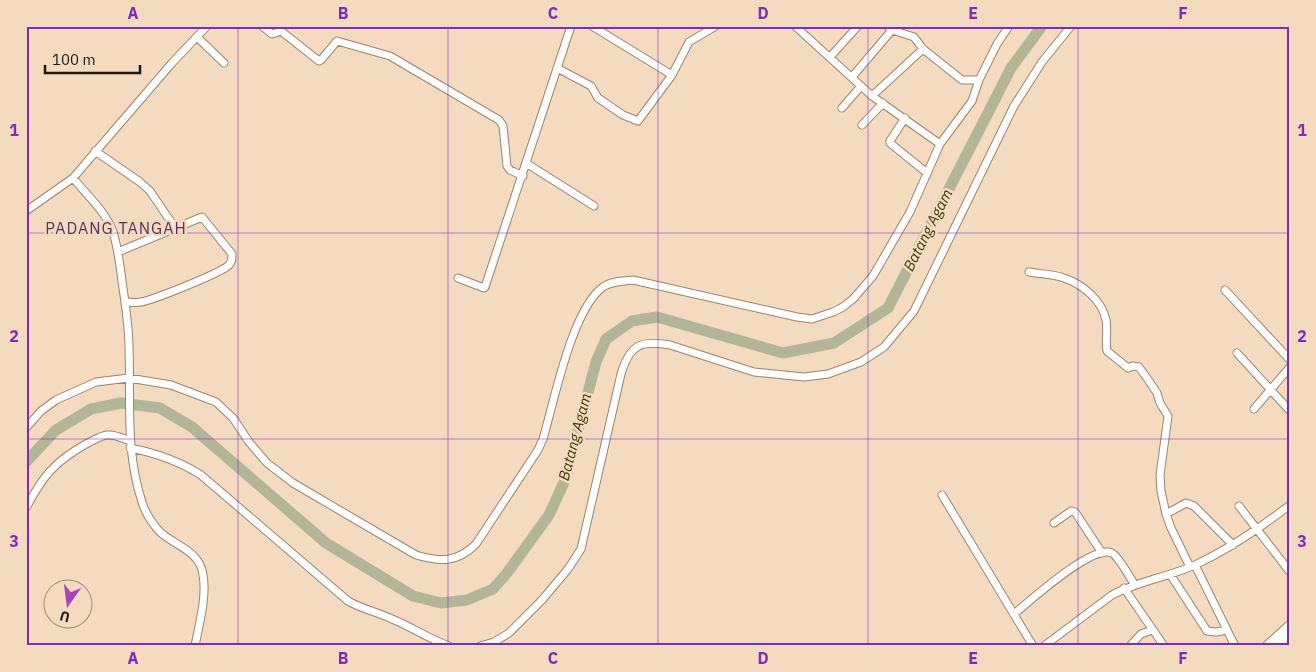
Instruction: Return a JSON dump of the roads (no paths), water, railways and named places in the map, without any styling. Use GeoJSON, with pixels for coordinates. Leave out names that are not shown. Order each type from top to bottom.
{"type":"FeatureCollection","features":[{"type":"Feature","properties":{"kind":"highway"},"geometry":{"type":"LineString","coordinates":[[1268,646],[1290,626]]}},
{"type":"Feature","properties":{"kind":"highway"},"geometry":{"type":"LineString","coordinates":[[1280,646],[1290,637]]}},
{"type":"Feature","properties":{"kind":"street"},"geometry":{"type":"LineString","coordinates":[[26,211],[73,178],[95,150],[207,26]]}},
{"type":"Feature","properties":{"kind":"street"},"geometry":{"type":"LineString","coordinates":[[262,26],[272,34],[281,31],[316,60],[321,60],[337,41],[390,56],[499,120],[503,126],[507,166],[510,170],[523,176]]}},
{"type":"Feature","properties":{"kind":"street"},"geometry":{"type":"LineString","coordinates":[[458,278],[485,287],[571,26]]}},
{"type":"Feature","properties":{"kind":"street"},"geometry":{"type":"LineString","coordinates":[[592,26],[672,74]]}},
{"type":"Feature","properties":{"kind":"street"},"geometry":{"type":"LineString","coordinates":[[557,68],[591,86],[598,98],[623,115],[636,121],[641,119],[672,74],[689,42],[716,26]]}},
{"type":"Feature","properties":{"kind":"street"},"geometry":{"type":"LineString","coordinates":[[795,26],[872,96],[906,118],[940,144]]}},
{"type":"Feature","properties":{"kind":"street"},"geometry":{"type":"LineString","coordinates":[[830,56],[858,26]]}},
{"type":"Feature","properties":{"kind":"street"},"geometry":{"type":"LineString","coordinates":[[26,428],[41,411],[56,400],[96,382],[129,378],[171,385],[216,402],[233,418],[248,442],[268,463],[293,482],[416,555],[432,560],[450,560],[466,554],[476,544],[538,450],[543,439],[574,332],[585,310],[604,286],[633,280],[797,317],[812,318],[833,312],[853,299],[873,276],[910,212],[940,144],[972,101],[979,80],[997,44],[1009,26]]}},
{"type":"Feature","properties":{"kind":"street"},"geometry":{"type":"LineString","coordinates":[[480,646],[494,644],[509,633],[542,600],[568,569],[582,548],[621,374],[628,355],[635,347],[644,343],[670,345],[754,372],[804,377],[828,374],[861,362],[884,347],[914,311],[1019,98],[1042,62],[1071,26]]}},
{"type":"Feature","properties":{"kind":"street"},"geometry":{"type":"LineString","coordinates":[[852,77],[889,28],[914,37],[924,49],[962,80],[979,80]]}},
{"type":"Feature","properties":{"kind":"street"},"geometry":{"type":"LineString","coordinates":[[198,37],[224,63]]}},
{"type":"Feature","properties":{"kind":"street"},"geometry":{"type":"LineString","coordinates":[[872,96],[924,49]]}},
{"type":"Feature","properties":{"kind":"street"},"geometry":{"type":"LineString","coordinates":[[842,108],[861,86]]}},
{"type":"Feature","properties":{"kind":"street"},"geometry":{"type":"LineString","coordinates":[[862,125],[883,103]]}},
{"type":"Feature","properties":{"kind":"street"},"geometry":{"type":"LineString","coordinates":[[906,118],[890,142],[927,173]]}},
{"type":"Feature","properties":{"kind":"street"},"geometry":{"type":"LineString","coordinates":[[95,150],[150,191],[175,228]]}},
{"type":"Feature","properties":{"kind":"street"},"geometry":{"type":"LineString","coordinates":[[526,163],[594,206]]}},
{"type":"Feature","properties":{"kind":"street"},"geometry":{"type":"LineString","coordinates":[[73,178],[103,216],[112,231],[118,252],[129,348],[130,440],[142,504],[160,532],[194,555],[201,565],[204,575],[195,646]]}},
{"type":"Feature","properties":{"kind":"street"},"geometry":{"type":"LineString","coordinates":[[118,252],[199,217],[204,218],[232,254],[229,264],[224,269],[204,278],[151,299],[141,302],[125,302]]}},
{"type":"Feature","properties":{"kind":"street"},"geometry":{"type":"LineString","coordinates":[[1029,272],[1069,280],[1076,283],[1098,301],[1104,312],[1106,322],[1107,351],[1128,368],[1133,366],[1139,367],[1157,393],[1160,403],[1168,416],[1160,476],[1166,514],[1171,528],[1236,646]]}},
{"type":"Feature","properties":{"kind":"street"},"geometry":{"type":"LineString","coordinates":[[1225,290],[1290,360]]}},
{"type":"Feature","properties":{"kind":"street"},"geometry":{"type":"LineString","coordinates":[[1238,353],[1290,411]]}},
{"type":"Feature","properties":{"kind":"street"},"geometry":{"type":"LineString","coordinates":[[1254,409],[1290,367]]}},
{"type":"Feature","properties":{"kind":"street"},"geometry":{"type":"LineString","coordinates":[[26,508],[47,474],[70,453],[101,436],[115,435],[185,465],[201,475],[352,604],[390,618],[434,641],[449,646]]}},
{"type":"Feature","properties":{"kind":"street"},"geometry":{"type":"LineString","coordinates":[[942,495],[1033,646]]}},
{"type":"Feature","properties":{"kind":"street"},"geometry":{"type":"LineString","coordinates":[[1166,514],[1189,503],[1233,545]]}},
{"type":"Feature","properties":{"kind":"street"},"geometry":{"type":"LineString","coordinates":[[1239,506],[1290,572]]}},
{"type":"Feature","properties":{"kind":"street"},"geometry":{"type":"LineString","coordinates":[[1044,646],[1124,588],[1193,566],[1233,545],[1290,506]]}},
{"type":"Feature","properties":{"kind":"street"},"geometry":{"type":"LineString","coordinates":[[1054,523],[1072,511],[1076,512],[1102,553]]}},
{"type":"Feature","properties":{"kind":"street"},"geometry":{"type":"LineString","coordinates":[[1014,614],[1074,565],[1102,553],[1109,552],[1116,556],[1134,585]]}},
{"type":"Feature","properties":{"kind":"street"},"geometry":{"type":"LineString","coordinates":[[1170,574],[1207,631],[1227,630]]}},
{"type":"Feature","properties":{"kind":"street"},"geometry":{"type":"LineString","coordinates":[[1124,588],[1164,646]]}},
{"type":"Feature","properties":{"kind":"street"},"geometry":{"type":"LineString","coordinates":[[1130,646],[1141,634],[1152,630]]}},
{"type":"Feature","properties":{"kind":"waterway","name":"Batang Agam"},"geometry":{"type":"LineString","coordinates":[[26,462],[56,430],[91,409],[121,403],[160,408],[192,427],[326,543],[413,596],[441,603],[467,600],[493,589],[507,573],[549,515],[565,480],[596,362],[606,339],[632,321],[657,317],[783,353],[834,343],[888,308],[1011,68],[1042,26]]}},
{"type":"Feature","properties":{"kind":"district","name":"PADANG TANGAH"},"geometry":{"type":"Point","coordinates":[116,228]}}]}
